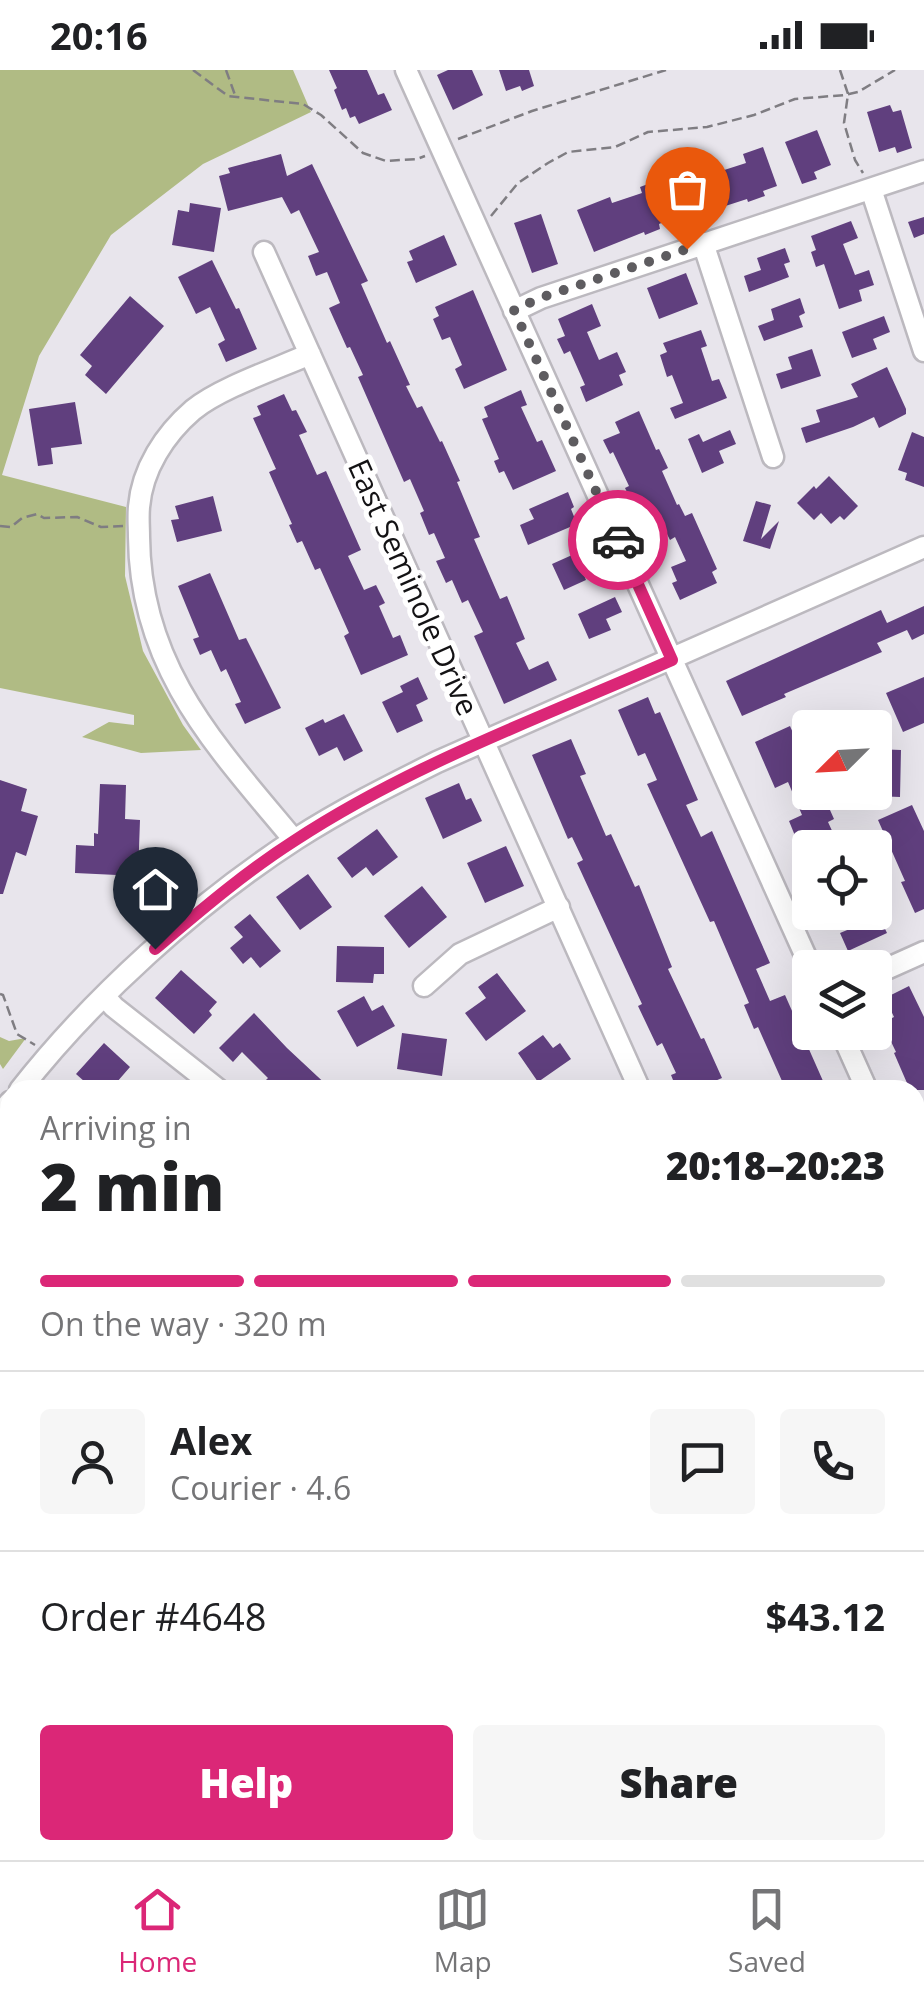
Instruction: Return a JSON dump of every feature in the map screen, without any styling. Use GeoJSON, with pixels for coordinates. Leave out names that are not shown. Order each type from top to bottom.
{"type":"FeatureCollection","features":[{"type":"Feature","properties":{"kind":"street"},"geometry":{"type":"LineString","coordinates":[[406,70],[803,950]]}},
{"type":"Feature","properties":{"kind":"street"},"geometry":{"type":"LineString","coordinates":[[514,310],[868,183],[924,171]]}},
{"type":"Feature","properties":{"kind":"street"},"geometry":{"type":"LineString","coordinates":[[868,183],[924,350]]}},
{"type":"Feature","properties":{"kind":"street"},"geometry":{"type":"LineString","coordinates":[[704,243],[773,457]]}},
{"type":"Feature","properties":{"kind":"street","name":"East Seminole Drive"},"geometry":{"type":"LineString","coordinates":[[264,252],[560,908],[633,1080]]}},
{"type":"Feature","properties":{"kind":"street"},"geometry":{"type":"LineString","coordinates":[[294,840],[184,700],[164,662],[144,598],[138,509],[142,485],[156,454],[170,432],[196,408],[310,354]]}},
{"type":"Feature","properties":{"kind":"street"},"geometry":{"type":"LineString","coordinates":[[28,1080],[60,1040],[104,996],[220,894],[294,840],[389,786],[484,741],[924,547]]}},
{"type":"Feature","properties":{"kind":"street"},"geometry":{"type":"LineString","coordinates":[[424,986],[460,954],[560,908]]}},
{"type":"Feature","properties":{"kind":"street"},"geometry":{"type":"LineString","coordinates":[[892,966],[924,952]]}},
{"type":"Feature","properties":{"kind":"street"},"geometry":{"type":"LineString","coordinates":[[104,996],[205,1080]]}},
{"type":"Feature","properties":{"kind":"street"},"geometry":{"type":"LineString","coordinates":[[848,1050],[862,1080]]}},
{"type":"Feature","properties":{"kind":"path"},"geometry":{"type":"LineString","coordinates":[[194,70],[228,96],[303,104],[363,153],[386,160],[431,153]]}},
{"type":"Feature","properties":{"kind":"path"},"geometry":{"type":"LineString","coordinates":[[226,70],[235,96]]}},
{"type":"Feature","properties":{"kind":"path"},"geometry":{"type":"LineString","coordinates":[[452,142],[532,111],[666,70]]}},
{"type":"Feature","properties":{"kind":"path"},"geometry":{"type":"LineString","coordinates":[[840,70],[848,94],[844,124],[855,160],[868,183]]}},
{"type":"Feature","properties":{"kind":"path"},"geometry":{"type":"LineString","coordinates":[[488,220],[518,183],[568,152],[615,147],[648,132],[707,127],[795,99],[858,92],[895,70]]}},
{"type":"Feature","properties":{"kind":"path"},"geometry":{"type":"LineString","coordinates":[[0,526],[11,527],[22,518],[37,514],[44,518],[77,517],[100,527],[139,528]]}},
{"type":"Feature","properties":{"kind":"path"},"geometry":{"type":"LineString","coordinates":[[0,994],[17,1034],[36,1046]]}},
{"type":"Feature","properties":{"kind":"green space"},"geometry":{"type":"Polygon","coordinates":[[[0,70],[293,70],[311,112],[203,164],[111,235],[39,356],[2,475],[126,507],[125,576],[143,651],[201,750],[141,753],[82,737],[109,722],[134,725],[134,715],[0,688],[0,70]]]}},
{"type":"Feature","properties":{"kind":"green space"},"geometry":{"type":"Polygon","coordinates":[[[0,1037],[9,1041],[26,1038],[3,1069],[0,1064],[0,1037]]]}},
{"type":"Feature","properties":{"kind":"building"},"geometry":{"type":"Polygon","coordinates":[[[329,70],[367,70],[378,95],[384,93],[392,110],[359,124],[355,116],[350,118],[346,108],[342,110],[329,70]]]}},
{"type":"Feature","properties":{"kind":"building"},"geometry":{"type":"Polygon","coordinates":[[[448,70],[472,70],[483,95],[453,110],[437,75],[448,70]]]}},
{"type":"Feature","properties":{"kind":"building"},"geometry":{"type":"Polygon","coordinates":[[[499,70],[529,70],[534,86],[506,91],[499,70]]]}},
{"type":"Feature","properties":{"kind":"building"},"geometry":{"type":"Polygon","coordinates":[[[890,105],[893,112],[901,110],[912,148],[897,153],[895,147],[879,152],[867,112],[890,105]]]}},
{"type":"Feature","properties":{"kind":"building"},"geometry":{"type":"Polygon","coordinates":[[[817,130],[831,165],[814,172],[817,179],[802,184],[785,142],[817,130]]]}},
{"type":"Feature","properties":{"kind":"building"},"geometry":{"type":"Polygon","coordinates":[[[763,147],[777,186],[763,191],[765,196],[673,218],[659,224],[660,229],[594,252],[577,210],[610,197],[612,203],[642,193],[640,187],[696,166],[698,175],[746,163],[743,154],[763,147]]]}},
{"type":"Feature","properties":{"kind":"building"},"geometry":{"type":"Polygon","coordinates":[[[281,154],[287,176],[312,164],[368,281],[361,284],[410,385],[406,386],[442,441],[460,481],[457,482],[480,537],[474,539],[500,599],[507,596],[525,639],[516,643],[529,670],[548,661],[557,680],[504,704],[474,636],[483,632],[468,600],[462,603],[452,580],[446,583],[436,561],[445,558],[434,533],[429,535],[410,479],[404,482],[358,377],[363,375],[329,308],[340,303],[327,272],[316,276],[308,256],[319,252],[299,210],[291,214],[282,197],[228,211],[219,176],[230,173],[228,168],[281,154]]]}},
{"type":"Feature","properties":{"kind":"building"},"geometry":{"type":"Polygon","coordinates":[[[190,203],[221,208],[214,252],[172,245],[178,210],[189,212],[190,203]]]}},
{"type":"Feature","properties":{"kind":"building"},"geometry":{"type":"Polygon","coordinates":[[[541,214],[558,264],[532,273],[514,223],[541,214]]]}},
{"type":"Feature","properties":{"kind":"building"},"geometry":{"type":"Polygon","coordinates":[[[924,217],[924,234],[914,238],[908,222],[924,217]]]}},
{"type":"Feature","properties":{"kind":"building"},"geometry":{"type":"Polygon","coordinates":[[[851,221],[858,238],[843,244],[855,275],[869,270],[874,285],[859,290],[862,301],[839,309],[824,264],[816,267],[811,236],[851,221]]]}},
{"type":"Feature","properties":{"kind":"building"},"geometry":{"type":"Polygon","coordinates":[[[444,235],[457,265],[416,283],[407,262],[413,260],[409,251],[444,235]]]}},
{"type":"Feature","properties":{"kind":"building"},"geometry":{"type":"Polygon","coordinates":[[[785,248],[790,262],[784,264],[789,277],[749,292],[744,276],[761,270],[757,258],[785,248]]]}},
{"type":"Feature","properties":{"kind":"building"},"geometry":{"type":"Polygon","coordinates":[[[212,260],[257,349],[226,362],[218,344],[225,340],[210,307],[196,314],[178,277],[212,260]]]}},
{"type":"Feature","properties":{"kind":"building"},"geometry":{"type":"Polygon","coordinates":[[[686,273],[698,304],[659,319],[647,288],[686,273]]]}},
{"type":"Feature","properties":{"kind":"building"},"geometry":{"type":"Polygon","coordinates":[[[473,290],[507,370],[464,389],[455,369],[462,365],[450,337],[442,340],[433,319],[439,316],[435,307],[473,290]]]}},
{"type":"Feature","properties":{"kind":"building"},"geometry":{"type":"Polygon","coordinates":[[[130,296],[164,326],[106,394],[85,375],[92,366],[80,355],[130,296]]]}},
{"type":"Feature","properties":{"kind":"building"},"geometry":{"type":"Polygon","coordinates":[[[800,298],[805,313],[799,316],[803,327],[764,341],[758,326],[774,320],[771,309],[800,298]]]}},
{"type":"Feature","properties":{"kind":"building"},"geometry":{"type":"Polygon","coordinates":[[[592,304],[601,326],[587,332],[599,360],[617,352],[626,372],[619,375],[623,385],[586,402],[580,387],[585,385],[570,351],[564,354],[557,339],[565,336],[558,319],[592,304]]]}},
{"type":"Feature","properties":{"kind":"building"},"geometry":{"type":"Polygon","coordinates":[[[884,316],[890,332],[873,339],[877,349],[852,358],[842,332],[884,316]]]}},
{"type":"Feature","properties":{"kind":"building"},"geometry":{"type":"Polygon","coordinates":[[[701,330],[707,346],[701,348],[712,381],[719,379],[727,398],[675,419],[670,408],[683,403],[672,375],[667,377],[660,355],[667,352],[663,343],[701,330]]]}},
{"type":"Feature","properties":{"kind":"building"},"geometry":{"type":"Polygon","coordinates":[[[812,349],[821,376],[781,389],[776,374],[792,369],[788,357],[812,349]]]}},
{"type":"Feature","properties":{"kind":"building"},"geometry":{"type":"Polygon","coordinates":[[[887,367],[906,414],[879,428],[874,417],[806,443],[801,428],[820,422],[816,410],[858,397],[851,384],[887,367]]]}},
{"type":"Feature","properties":{"kind":"building"},"geometry":{"type":"Polygon","coordinates":[[[521,390],[527,405],[521,407],[556,471],[513,490],[504,471],[499,473],[494,461],[499,459],[482,419],[488,417],[484,407],[521,390]]]}},
{"type":"Feature","properties":{"kind":"building"},"geometry":{"type":"Polygon","coordinates":[[[284,394],[307,432],[299,435],[317,475],[326,471],[361,550],[348,556],[364,590],[376,585],[385,603],[379,606],[393,638],[400,635],[408,655],[361,675],[344,636],[349,633],[320,568],[315,570],[302,541],[297,543],[289,525],[292,524],[269,472],[276,469],[253,418],[261,415],[257,406],[284,394]]]}},
{"type":"Feature","properties":{"kind":"building"},"geometry":{"type":"Polygon","coordinates":[[[75,402],[82,444],[51,448],[53,464],[38,466],[29,409],[75,402]]]}},
{"type":"Feature","properties":{"kind":"building"},"geometry":{"type":"Polygon","coordinates":[[[639,411],[668,468],[662,471],[677,505],[685,516],[692,513],[717,569],[712,572],[717,583],[680,600],[672,583],[677,581],[671,567],[686,561],[675,537],[670,540],[664,528],[648,535],[613,452],[610,454],[603,440],[620,433],[615,422],[639,411]]]}},
{"type":"Feature","properties":{"kind":"building"},"geometry":{"type":"Polygon","coordinates":[[[730,430],[736,444],[719,451],[724,463],[702,473],[688,439],[699,434],[703,442],[730,430]]]}},
{"type":"Feature","properties":{"kind":"building"},"geometry":{"type":"Polygon","coordinates":[[[912,432],[924,437],[924,487],[905,480],[907,473],[898,470],[912,432]]]}},
{"type":"Feature","properties":{"kind":"building"},"geometry":{"type":"Polygon","coordinates":[[[829,476],[858,506],[844,520],[840,516],[831,524],[821,513],[814,520],[797,503],[829,476]]]}},
{"type":"Feature","properties":{"kind":"building"},"geometry":{"type":"Polygon","coordinates":[[[568,492],[577,524],[528,545],[520,525],[534,519],[529,509],[568,492]]]}},
{"type":"Feature","properties":{"kind":"building"},"geometry":{"type":"Polygon","coordinates":[[[213,496],[222,531],[177,542],[171,520],[179,519],[175,506],[213,496]]]}},
{"type":"Feature","properties":{"kind":"building"},"geometry":{"type":"Polygon","coordinates":[[[756,501],[771,505],[761,539],[779,521],[770,549],[743,541],[756,501]]]}},
{"type":"Feature","properties":{"kind":"building"},"geometry":{"type":"Polygon","coordinates":[[[590,547],[597,561],[581,568],[586,580],[564,590],[552,564],[590,547]]]}},
{"type":"Feature","properties":{"kind":"building"},"geometry":{"type":"Polygon","coordinates":[[[210,573],[239,640],[246,638],[281,708],[245,724],[235,704],[241,702],[226,669],[221,672],[211,650],[200,655],[193,639],[199,637],[178,586],[210,573]]]}},
{"type":"Feature","properties":{"kind":"building"},"geometry":{"type":"Polygon","coordinates":[[[615,597],[622,612],[606,619],[611,630],[589,639],[578,614],[615,597]]]}},
{"type":"Feature","properties":{"kind":"building"},"geometry":{"type":"Polygon","coordinates":[[[924,606],[924,634],[912,640],[907,630],[877,643],[882,652],[742,716],[726,681],[881,610],[887,623],[924,606]]]}},
{"type":"Feature","properties":{"kind":"building"},"geometry":{"type":"Polygon","coordinates":[[[418,677],[428,699],[416,705],[423,721],[397,733],[382,702],[403,692],[400,686],[418,677]]]}},
{"type":"Feature","properties":{"kind":"building"},"geometry":{"type":"Polygon","coordinates":[[[924,677],[924,723],[903,732],[886,693],[924,677]]]}},
{"type":"Feature","properties":{"kind":"building"},"geometry":{"type":"Polygon","coordinates":[[[648,697],[655,714],[660,712],[698,800],[686,805],[701,837],[712,831],[770,963],[756,969],[770,1001],[785,995],[792,1011],[792,1050],[809,1050],[823,1080],[782,1080],[758,1027],[754,1029],[744,1005],[749,1003],[714,921],[710,922],[647,784],[657,780],[645,753],[638,756],[618,710],[648,697]]]}},
{"type":"Feature","properties":{"kind":"building"},"geometry":{"type":"Polygon","coordinates":[[[344,714],[363,751],[344,761],[337,747],[319,756],[305,728],[344,714]]]}},
{"type":"Feature","properties":{"kind":"building"},"geometry":{"type":"Polygon","coordinates":[[[790,726],[792,791],[788,782],[775,788],[755,742],[790,726]]]}},
{"type":"Feature","properties":{"kind":"building"},"geometry":{"type":"Polygon","coordinates":[[[571,739],[586,774],[580,776],[606,836],[611,834],[635,887],[639,885],[672,967],[668,969],[722,1078],[673,1080],[671,1075],[676,1073],[662,1043],[657,1046],[638,1006],[642,1004],[577,863],[583,860],[572,837],[568,839],[532,755],[571,739]]]}},
{"type":"Feature","properties":{"kind":"building"},"geometry":{"type":"Polygon","coordinates":[[[892,750],[901,750],[900,797],[892,797],[892,750]]]}},
{"type":"Feature","properties":{"kind":"building"},"geometry":{"type":"Polygon","coordinates":[[[0,780],[27,789],[21,811],[38,816],[26,856],[16,852],[3,894],[0,894],[0,780]]]}},
{"type":"Feature","properties":{"kind":"building"},"geometry":{"type":"Polygon","coordinates":[[[459,783],[482,821],[443,839],[425,798],[459,783]]]}},
{"type":"Feature","properties":{"kind":"building"},"geometry":{"type":"Polygon","coordinates":[[[100,784],[126,785],[125,819],[140,820],[138,876],[75,873],[76,845],[94,846],[94,833],[98,834],[100,784]]]}},
{"type":"Feature","properties":{"kind":"building"},"geometry":{"type":"Polygon","coordinates":[[[912,805],[924,831],[924,909],[915,913],[892,852],[892,830],[882,830],[878,820],[912,805]]]}},
{"type":"Feature","properties":{"kind":"building"},"geometry":{"type":"Polygon","coordinates":[[[800,810],[830,810],[834,819],[828,822],[832,830],[793,830],[789,821],[802,815],[800,810]]]}},
{"type":"Feature","properties":{"kind":"building"},"geometry":{"type":"Polygon","coordinates":[[[377,829],[398,857],[373,876],[366,867],[352,878],[337,858],[377,829]]]}},
{"type":"Feature","properties":{"kind":"building"},"geometry":{"type":"Polygon","coordinates":[[[506,846],[524,886],[485,903],[467,863],[506,846]]]}},
{"type":"Feature","properties":{"kind":"building"},"geometry":{"type":"Polygon","coordinates":[[[308,874],[332,907],[300,930],[276,897],[308,874]]]}},
{"type":"Feature","properties":{"kind":"building"},"geometry":{"type":"Polygon","coordinates":[[[422,886],[447,917],[409,948],[384,916],[422,886]]]}},
{"type":"Feature","properties":{"kind":"building"},"geometry":{"type":"Polygon","coordinates":[[[250,914],[281,951],[260,968],[251,957],[243,964],[230,948],[243,937],[234,927],[250,914]]]}},
{"type":"Feature","properties":{"kind":"building"},"geometry":{"type":"Polygon","coordinates":[[[886,930],[887,933],[848,950],[840,933],[886,930]]]}},
{"type":"Feature","properties":{"kind":"building"},"geometry":{"type":"Polygon","coordinates":[[[337,946],[384,947],[384,974],[374,974],[373,983],[336,982],[337,946]]]}},
{"type":"Feature","properties":{"kind":"building"},"geometry":{"type":"Polygon","coordinates":[[[181,970],[217,1002],[209,1011],[212,1015],[194,1034],[155,998],[181,970]]]}},
{"type":"Feature","properties":{"kind":"building"},"geometry":{"type":"Polygon","coordinates":[[[497,973],[526,1011],[486,1041],[465,1013],[486,998],[478,987],[497,973]]]}},
{"type":"Feature","properties":{"kind":"building"},"geometry":{"type":"Polygon","coordinates":[[[909,986],[924,1017],[924,1080],[906,1080],[892,1044],[892,994],[909,986]]]}},
{"type":"Feature","properties":{"kind":"building"},"geometry":{"type":"Polygon","coordinates":[[[364,996],[372,1011],[383,1005],[395,1026],[357,1047],[337,1011],[364,996]]]}},
{"type":"Feature","properties":{"kind":"building"},"geometry":{"type":"Polygon","coordinates":[[[254,1013],[321,1080],[266,1080],[242,1052],[233,1062],[219,1048],[254,1013]]]}},
{"type":"Feature","properties":{"kind":"building"},"geometry":{"type":"Polygon","coordinates":[[[402,1033],[447,1039],[442,1076],[397,1069],[402,1033]]]}},
{"type":"Feature","properties":{"kind":"building"},"geometry":{"type":"Polygon","coordinates":[[[543,1035],[553,1048],[560,1043],[571,1059],[537,1080],[518,1053],[543,1035]]]}},
{"type":"Feature","properties":{"kind":"building"},"geometry":{"type":"Polygon","coordinates":[[[104,1043],[130,1067],[119,1080],[83,1080],[76,1074],[104,1043]]]}},
{"type":"Feature","properties":{"kind":"way so far"},"geometry":{"type":"LineString","coordinates":[[618,540],[514,310],[687,249]]}},
{"type":"Feature","properties":{"kind":"route"},"geometry":{"type":"LineString","coordinates":[[155,949],[220,894],[294,840],[389,786],[672,660],[618,540]]}}]}
